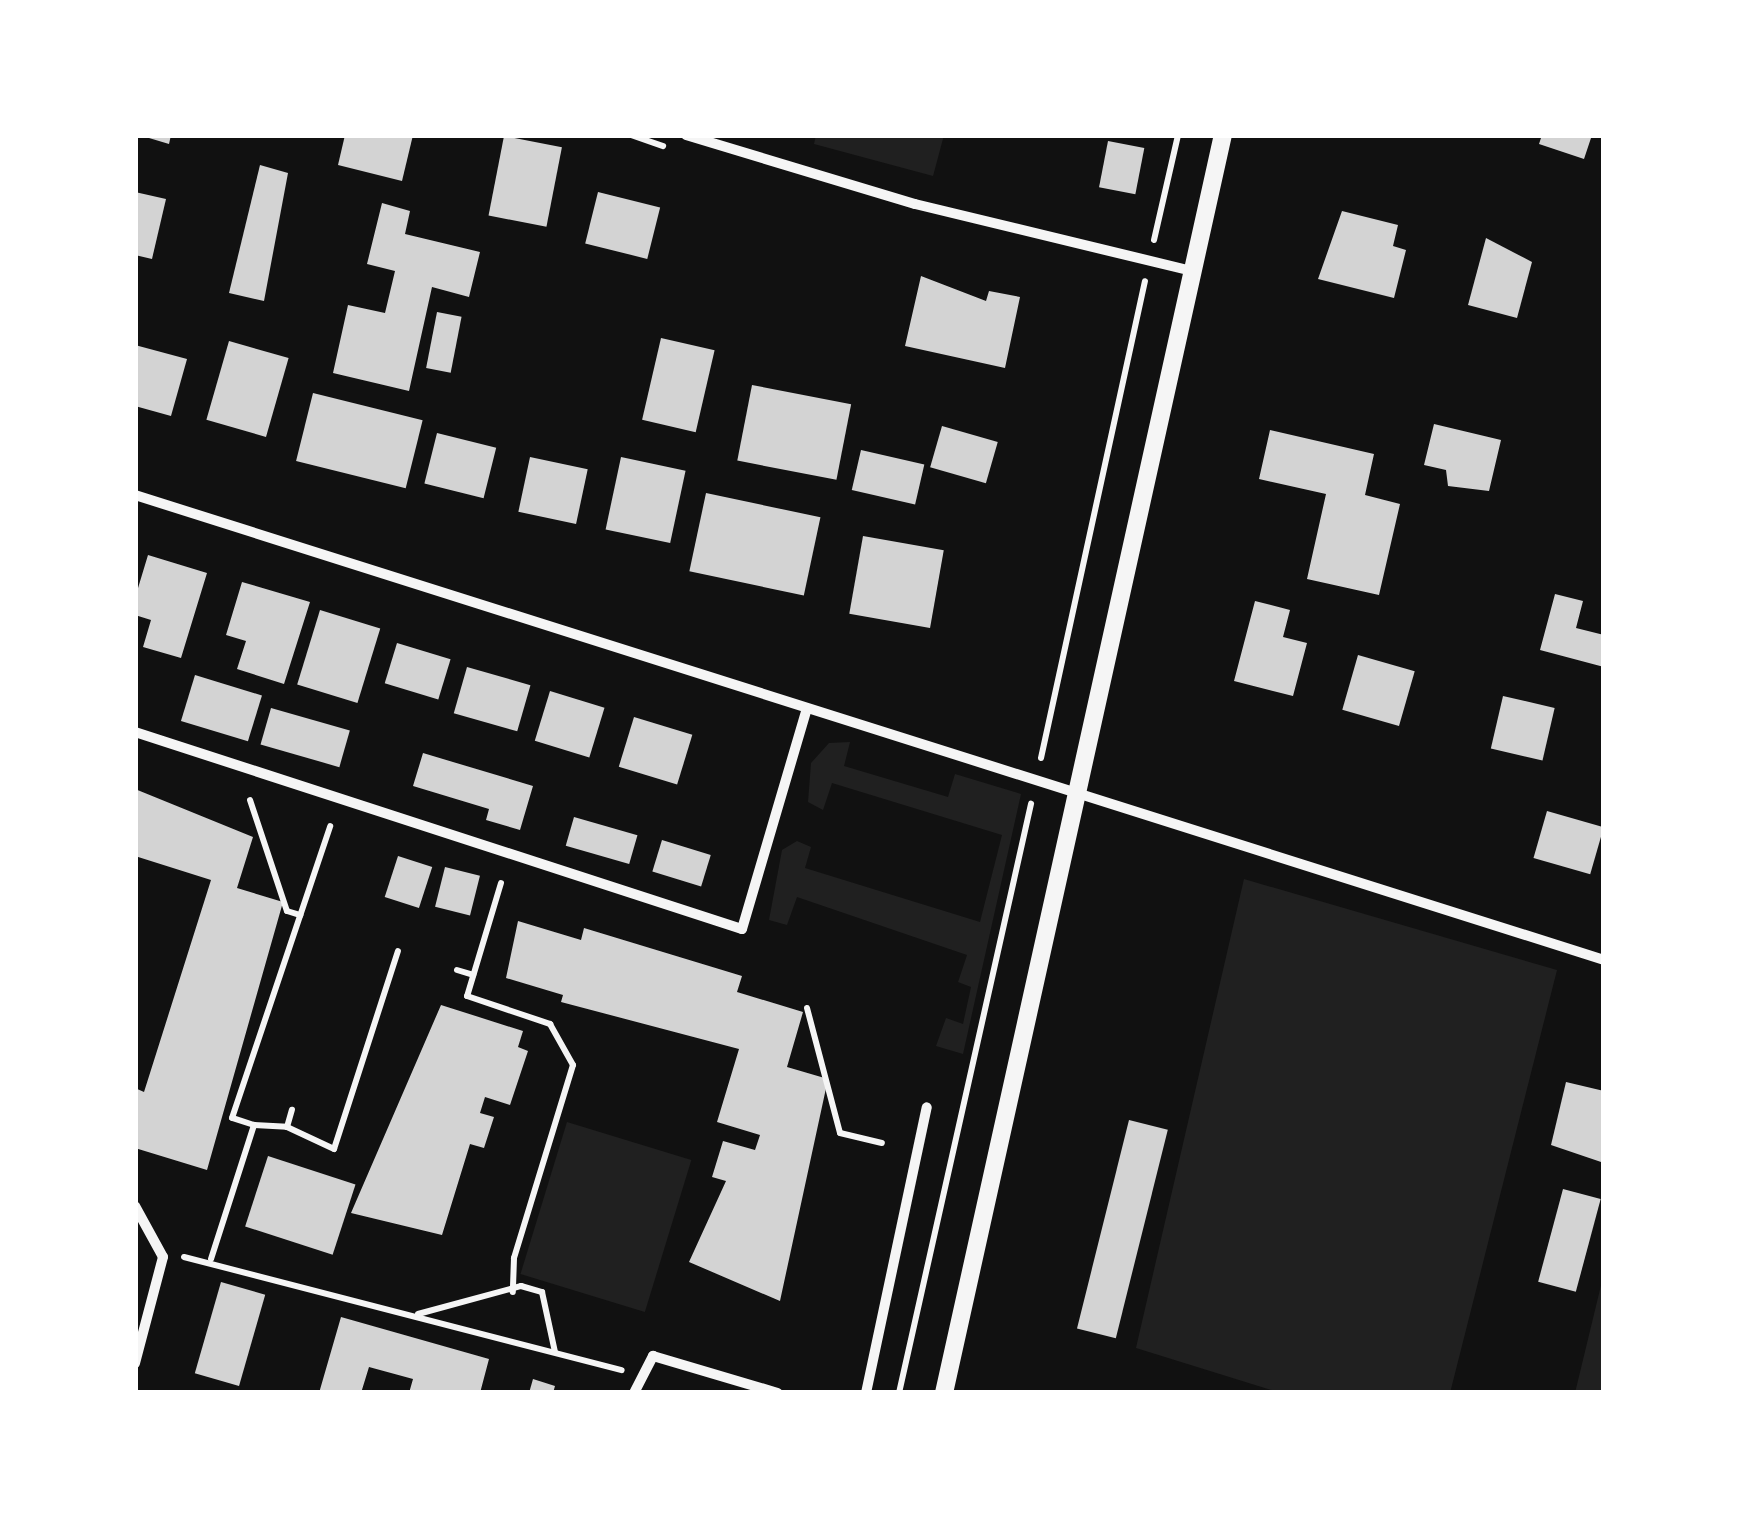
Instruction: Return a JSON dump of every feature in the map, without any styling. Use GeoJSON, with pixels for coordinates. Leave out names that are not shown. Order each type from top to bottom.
{"type":"FeatureCollection","features":[{"type":"Feature","properties":{"kind":"street"},"geometry":{"type":"LineString","coordinates":[[686,135],[914,204],[1193,271]]}},
{"type":"Feature","properties":{"kind":"street"},"geometry":{"type":"LineString","coordinates":[[944,1393],[1224,135]]}},
{"type":"Feature","properties":{"kind":"street"},"geometry":{"type":"LineString","coordinates":[[135,494],[1604,960]]}},
{"type":"Feature","properties":{"kind":"street"},"geometry":{"type":"LineString","coordinates":[[135,732],[742,930],[806,708]]}},
{"type":"Feature","properties":{"kind":"street"},"geometry":{"type":"LineString","coordinates":[[866,1393],[927,1107]]}},
{"type":"Feature","properties":{"kind":"street"},"geometry":{"type":"LineString","coordinates":[[135,1206],[163,1257],[135,1363]]}},
{"type":"Feature","properties":{"kind":"street"},"geometry":{"type":"LineString","coordinates":[[634,1393],[640,1375],[654,1356],[778,1393]]}},
{"type":"Feature","properties":{"kind":"path"},"geometry":{"type":"LineString","coordinates":[[1154,243],[1178,135]]}},
{"type":"Feature","properties":{"kind":"path"},"geometry":{"type":"LineString","coordinates":[[1042,753],[1147,275]]}},
{"type":"Feature","properties":{"kind":"path"},"geometry":{"type":"LineString","coordinates":[[899,1393],[1032,798]]}},
{"type":"Feature","properties":{"kind":"path"},"geometry":{"type":"LineString","coordinates":[[250,800],[287,911],[300,915]]}},
{"type":"Feature","properties":{"kind":"path"},"geometry":{"type":"LineString","coordinates":[[330,826],[232,1118],[254,1125],[287,1127],[334,1149],[398,951]]}},
{"type":"Feature","properties":{"kind":"path"},"geometry":{"type":"LineString","coordinates":[[501,883],[466,996],[550,1024],[573,1065],[514,1258],[512,1292]]}},
{"type":"Feature","properties":{"kind":"path"},"geometry":{"type":"LineString","coordinates":[[457,970],[473,975]]}},
{"type":"Feature","properties":{"kind":"path"},"geometry":{"type":"LineString","coordinates":[[807,1008],[840,1133],[882,1143]]}},
{"type":"Feature","properties":{"kind":"path"},"geometry":{"type":"LineString","coordinates":[[287,1127],[292,1110]]}},
{"type":"Feature","properties":{"kind":"path"},"geometry":{"type":"LineString","coordinates":[[211,1259],[254,1125]]}},
{"type":"Feature","properties":{"kind":"path"},"geometry":{"type":"LineString","coordinates":[[163,1257],[211,1259],[640,1375]]}},
{"type":"Feature","properties":{"kind":"path"},"geometry":{"type":"LineString","coordinates":[[417,1314],[512,1292],[542,1292],[555,1352]]}},
{"type":"Feature","properties":{"kind":"shaded area"},"geometry":{"type":"Polygon","coordinates":[[[816,135],[944,135],[933,176],[814,144],[816,135]]]}},
{"type":"Feature","properties":{"kind":"shaded area"},"geometry":{"type":"Polygon","coordinates":[[[850,742],[844,766],[948,797],[955,774],[1021,794],[963,1054],[936,1046],[946,1018],[963,1024],[971,987],[958,982],[967,955],[797,897],[787,925],[769,920],[782,850],[797,841],[811,847],[805,868],[980,922],[1002,835],[832,783],[823,810],[808,802],[811,763],[829,743],[850,742]]]}},
{"type":"Feature","properties":{"kind":"shaded area"},"geometry":{"type":"Polygon","coordinates":[[[1244,879],[1557,970],[1450,1393],[1281,1393],[1136,1348],[1244,879]]]}},
{"type":"Feature","properties":{"kind":"shaded area"},"geometry":{"type":"Polygon","coordinates":[[[567,1122],[691,1160],[645,1312],[521,1274],[567,1122]]]}},
{"type":"Feature","properties":{"kind":"shaded area"},"geometry":{"type":"Polygon","coordinates":[[[1604,1273],[1604,1393],[1575,1393],[1604,1273]]]}},
{"type":"Feature","properties":{"kind":"building"},"geometry":{"type":"Polygon","coordinates":[[[139,135],[171,135],[169,144],[139,135]]]}},
{"type":"Feature","properties":{"kind":"building"},"geometry":{"type":"Polygon","coordinates":[[[345,135],[413,135],[402,181],[338,165],[345,135]]]}},
{"type":"Feature","properties":{"kind":"building"},"geometry":{"type":"Polygon","coordinates":[[[1542,135],[1592,135],[1584,159],[1539,144],[1542,135]]]}},
{"type":"Feature","properties":{"kind":"building"},"geometry":{"type":"Polygon","coordinates":[[[504,136],[562,147],[546,227],[489,216],[504,136]]]}},
{"type":"Feature","properties":{"kind":"building"},"geometry":{"type":"Polygon","coordinates":[[[1108,141],[1144,148],[1135,194],[1099,187],[1108,141]]]}},
{"type":"Feature","properties":{"kind":"building"},"geometry":{"type":"Polygon","coordinates":[[[260,165],[288,173],[264,301],[229,293],[260,165]]]}},
{"type":"Feature","properties":{"kind":"building"},"geometry":{"type":"Polygon","coordinates":[[[135,192],[166,199],[152,259],[135,255],[135,192]]]}},
{"type":"Feature","properties":{"kind":"building"},"geometry":{"type":"Polygon","coordinates":[[[598,192],[660,207],[647,259],[585,243],[598,192]]]}},
{"type":"Feature","properties":{"kind":"building"},"geometry":{"type":"Polygon","coordinates":[[[382,203],[410,211],[405,234],[480,252],[469,297],[432,287],[409,391],[333,373],[348,305],[385,313],[395,271],[367,264],[382,203]]]}},
{"type":"Feature","properties":{"kind":"building"},"geometry":{"type":"Polygon","coordinates":[[[1342,211],[1398,225],[1393,246],[1406,250],[1394,298],[1318,279],[1342,211]]]}},
{"type":"Feature","properties":{"kind":"building"},"geometry":{"type":"Polygon","coordinates":[[[1486,238],[1532,262],[1517,318],[1468,305],[1486,238]]]}},
{"type":"Feature","properties":{"kind":"building"},"geometry":{"type":"Polygon","coordinates":[[[921,276],[986,301],[989,291],[1020,297],[1005,368],[905,346],[921,276]]]}},
{"type":"Feature","properties":{"kind":"building"},"geometry":{"type":"Polygon","coordinates":[[[437,312],[462,317],[451,373],[426,368],[437,312]]]}},
{"type":"Feature","properties":{"kind":"building"},"geometry":{"type":"Polygon","coordinates":[[[661,338],[715,350],[696,432],[642,420],[661,338]]]}},
{"type":"Feature","properties":{"kind":"building"},"geometry":{"type":"Polygon","coordinates":[[[229,341],[289,358],[266,437],[206,420],[229,341]]]}},
{"type":"Feature","properties":{"kind":"building"},"geometry":{"type":"Polygon","coordinates":[[[135,345],[187,359],[171,416],[135,406],[135,345]]]}},
{"type":"Feature","properties":{"kind":"building"},"geometry":{"type":"Polygon","coordinates":[[[752,385],[851,404],[836,480],[737,461],[752,385]]]}},
{"type":"Feature","properties":{"kind":"building"},"geometry":{"type":"Polygon","coordinates":[[[313,393],[423,420],[406,488],[296,461],[313,393]]]}},
{"type":"Feature","properties":{"kind":"building"},"geometry":{"type":"Polygon","coordinates":[[[1434,424],[1501,440],[1489,491],[1448,486],[1446,470],[1424,465],[1434,424]]]}},
{"type":"Feature","properties":{"kind":"building"},"geometry":{"type":"Polygon","coordinates":[[[942,426],[998,442],[986,483],[930,467],[942,426]]]}},
{"type":"Feature","properties":{"kind":"building"},"geometry":{"type":"Polygon","coordinates":[[[1270,430],[1374,454],[1365,495],[1400,504],[1379,595],[1307,579],[1326,494],[1259,479],[1270,430]]]}},
{"type":"Feature","properties":{"kind":"building"},"geometry":{"type":"Polygon","coordinates":[[[437,433],[496,448],[484,498],[424,483],[437,433]]]}},
{"type":"Feature","properties":{"kind":"building"},"geometry":{"type":"Polygon","coordinates":[[[861,450],[924,465],[915,505],[852,490],[861,450]]]}},
{"type":"Feature","properties":{"kind":"building"},"geometry":{"type":"Polygon","coordinates":[[[530,457],[588,469],[576,524],[518,512],[530,457]]]}},
{"type":"Feature","properties":{"kind":"building"},"geometry":{"type":"Polygon","coordinates":[[[621,457],[686,471],[670,543],[606,529],[621,457]]]}},
{"type":"Feature","properties":{"kind":"building"},"geometry":{"type":"Polygon","coordinates":[[[706,493],[820,517],[804,596],[689,571],[706,493]]]}},
{"type":"Feature","properties":{"kind":"building"},"geometry":{"type":"Polygon","coordinates":[[[863,536],[944,550],[930,628],[849,614],[863,536]]]}},
{"type":"Feature","properties":{"kind":"building"},"geometry":{"type":"Polygon","coordinates":[[[148,555],[207,573],[181,658],[143,647],[151,620],[135,615],[135,598],[148,555]]]}},
{"type":"Feature","properties":{"kind":"building"},"geometry":{"type":"Polygon","coordinates":[[[242,582],[310,602],[284,684],[237,669],[246,641],[226,635],[242,582]]]}},
{"type":"Feature","properties":{"kind":"building"},"geometry":{"type":"Polygon","coordinates":[[[1555,594],[1583,601],[1576,628],[1604,635],[1604,667],[1540,650],[1555,594]]]}},
{"type":"Feature","properties":{"kind":"building"},"geometry":{"type":"Polygon","coordinates":[[[1255,601],[1290,610],[1283,637],[1307,643],[1293,696],[1234,681],[1255,601]]]}},
{"type":"Feature","properties":{"kind":"building"},"geometry":{"type":"Polygon","coordinates":[[[320,610],[380,628],[357,703],[297,685],[320,610]]]}},
{"type":"Feature","properties":{"kind":"building"},"geometry":{"type":"Polygon","coordinates":[[[397,643],[451,659],[438,700],[385,683],[397,643]]]}},
{"type":"Feature","properties":{"kind":"building"},"geometry":{"type":"Polygon","coordinates":[[[1358,655],[1415,671],[1399,726],[1342,710],[1358,655]]]}},
{"type":"Feature","properties":{"kind":"building"},"geometry":{"type":"Polygon","coordinates":[[[467,667],[530,685],[517,731],[454,713],[467,667]]]}},
{"type":"Feature","properties":{"kind":"building"},"geometry":{"type":"Polygon","coordinates":[[[195,675],[262,695],[248,741],[181,721],[195,675]]]}},
{"type":"Feature","properties":{"kind":"building"},"geometry":{"type":"Polygon","coordinates":[[[550,691],[605,708],[589,757],[535,741],[550,691]]]}},
{"type":"Feature","properties":{"kind":"building"},"geometry":{"type":"Polygon","coordinates":[[[1503,696],[1555,708],[1542,761],[1491,749],[1503,696]]]}},
{"type":"Feature","properties":{"kind":"building"},"geometry":{"type":"Polygon","coordinates":[[[271,708],[350,731],[339,767],[261,745],[271,708]]]}},
{"type":"Feature","properties":{"kind":"building"},"geometry":{"type":"Polygon","coordinates":[[[634,717],[692,735],[677,785],[619,767],[634,717]]]}},
{"type":"Feature","properties":{"kind":"building"},"geometry":{"type":"Polygon","coordinates":[[[423,753],[533,786],[520,830],[486,820],[489,809],[413,786],[423,753]]]}},
{"type":"Feature","properties":{"kind":"building"},"geometry":{"type":"Polygon","coordinates":[[[135,789],[253,837],[237,888],[283,902],[207,1170],[135,1148],[135,1088],[144,1092],[211,880],[135,856],[135,789]]]}},
{"type":"Feature","properties":{"kind":"building"},"geometry":{"type":"Polygon","coordinates":[[[1547,811],[1604,827],[1590,874],[1533,858],[1547,811]]]}},
{"type":"Feature","properties":{"kind":"building"},"geometry":{"type":"Polygon","coordinates":[[[574,817],[637,835],[629,864],[566,846],[574,817]]]}},
{"type":"Feature","properties":{"kind":"building"},"geometry":{"type":"Polygon","coordinates":[[[662,840],[711,855],[701,886],[652,872],[662,840]]]}},
{"type":"Feature","properties":{"kind":"building"},"geometry":{"type":"Polygon","coordinates":[[[398,856],[432,867],[419,908],[385,897],[398,856]]]}},
{"type":"Feature","properties":{"kind":"building"},"geometry":{"type":"Polygon","coordinates":[[[445,867],[480,876],[470,915],[435,907],[445,867]]]}},
{"type":"Feature","properties":{"kind":"building"},"geometry":{"type":"Polygon","coordinates":[[[518,921],[581,940],[584,928],[742,976],[737,992],[803,1012],[787,1067],[828,1079],[780,1301],[689,1262],[726,1181],[712,1177],[723,1141],[755,1150],[760,1135],[717,1122],[739,1049],[561,1002],[563,995],[506,978],[518,921]]]}},
{"type":"Feature","properties":{"kind":"building"},"geometry":{"type":"Polygon","coordinates":[[[441,1005],[523,1031],[518,1047],[528,1051],[510,1105],[485,1097],[480,1113],[494,1117],[484,1148],[470,1144],[442,1235],[351,1213],[441,1005]]]}},
{"type":"Feature","properties":{"kind":"building"},"geometry":{"type":"Polygon","coordinates":[[[1566,1082],[1604,1091],[1604,1163],[1551,1145],[1566,1082]]]}},
{"type":"Feature","properties":{"kind":"building"},"geometry":{"type":"Polygon","coordinates":[[[1129,1120],[1168,1130],[1116,1338],[1077,1329],[1129,1120]]]}},
{"type":"Feature","properties":{"kind":"building"},"geometry":{"type":"Polygon","coordinates":[[[268,1156],[355,1184],[333,1255],[245,1226],[268,1156]]]}},
{"type":"Feature","properties":{"kind":"building"},"geometry":{"type":"Polygon","coordinates":[[[1563,1189],[1601,1199],[1576,1292],[1538,1282],[1563,1189]]]}},
{"type":"Feature","properties":{"kind":"building"},"geometry":{"type":"Polygon","coordinates":[[[221,1282],[265,1295],[239,1386],[195,1373],[221,1282]]]}},
{"type":"Feature","properties":{"kind":"building"},"geometry":{"type":"Polygon","coordinates":[[[341,1317],[489,1359],[480,1393],[409,1393],[413,1379],[369,1367],[361,1393],[319,1393],[341,1317]]]}},
{"type":"Feature","properties":{"kind":"building"},"geometry":{"type":"Polygon","coordinates":[[[533,1379],[555,1386],[553,1393],[529,1393],[533,1379]]]}}]}
